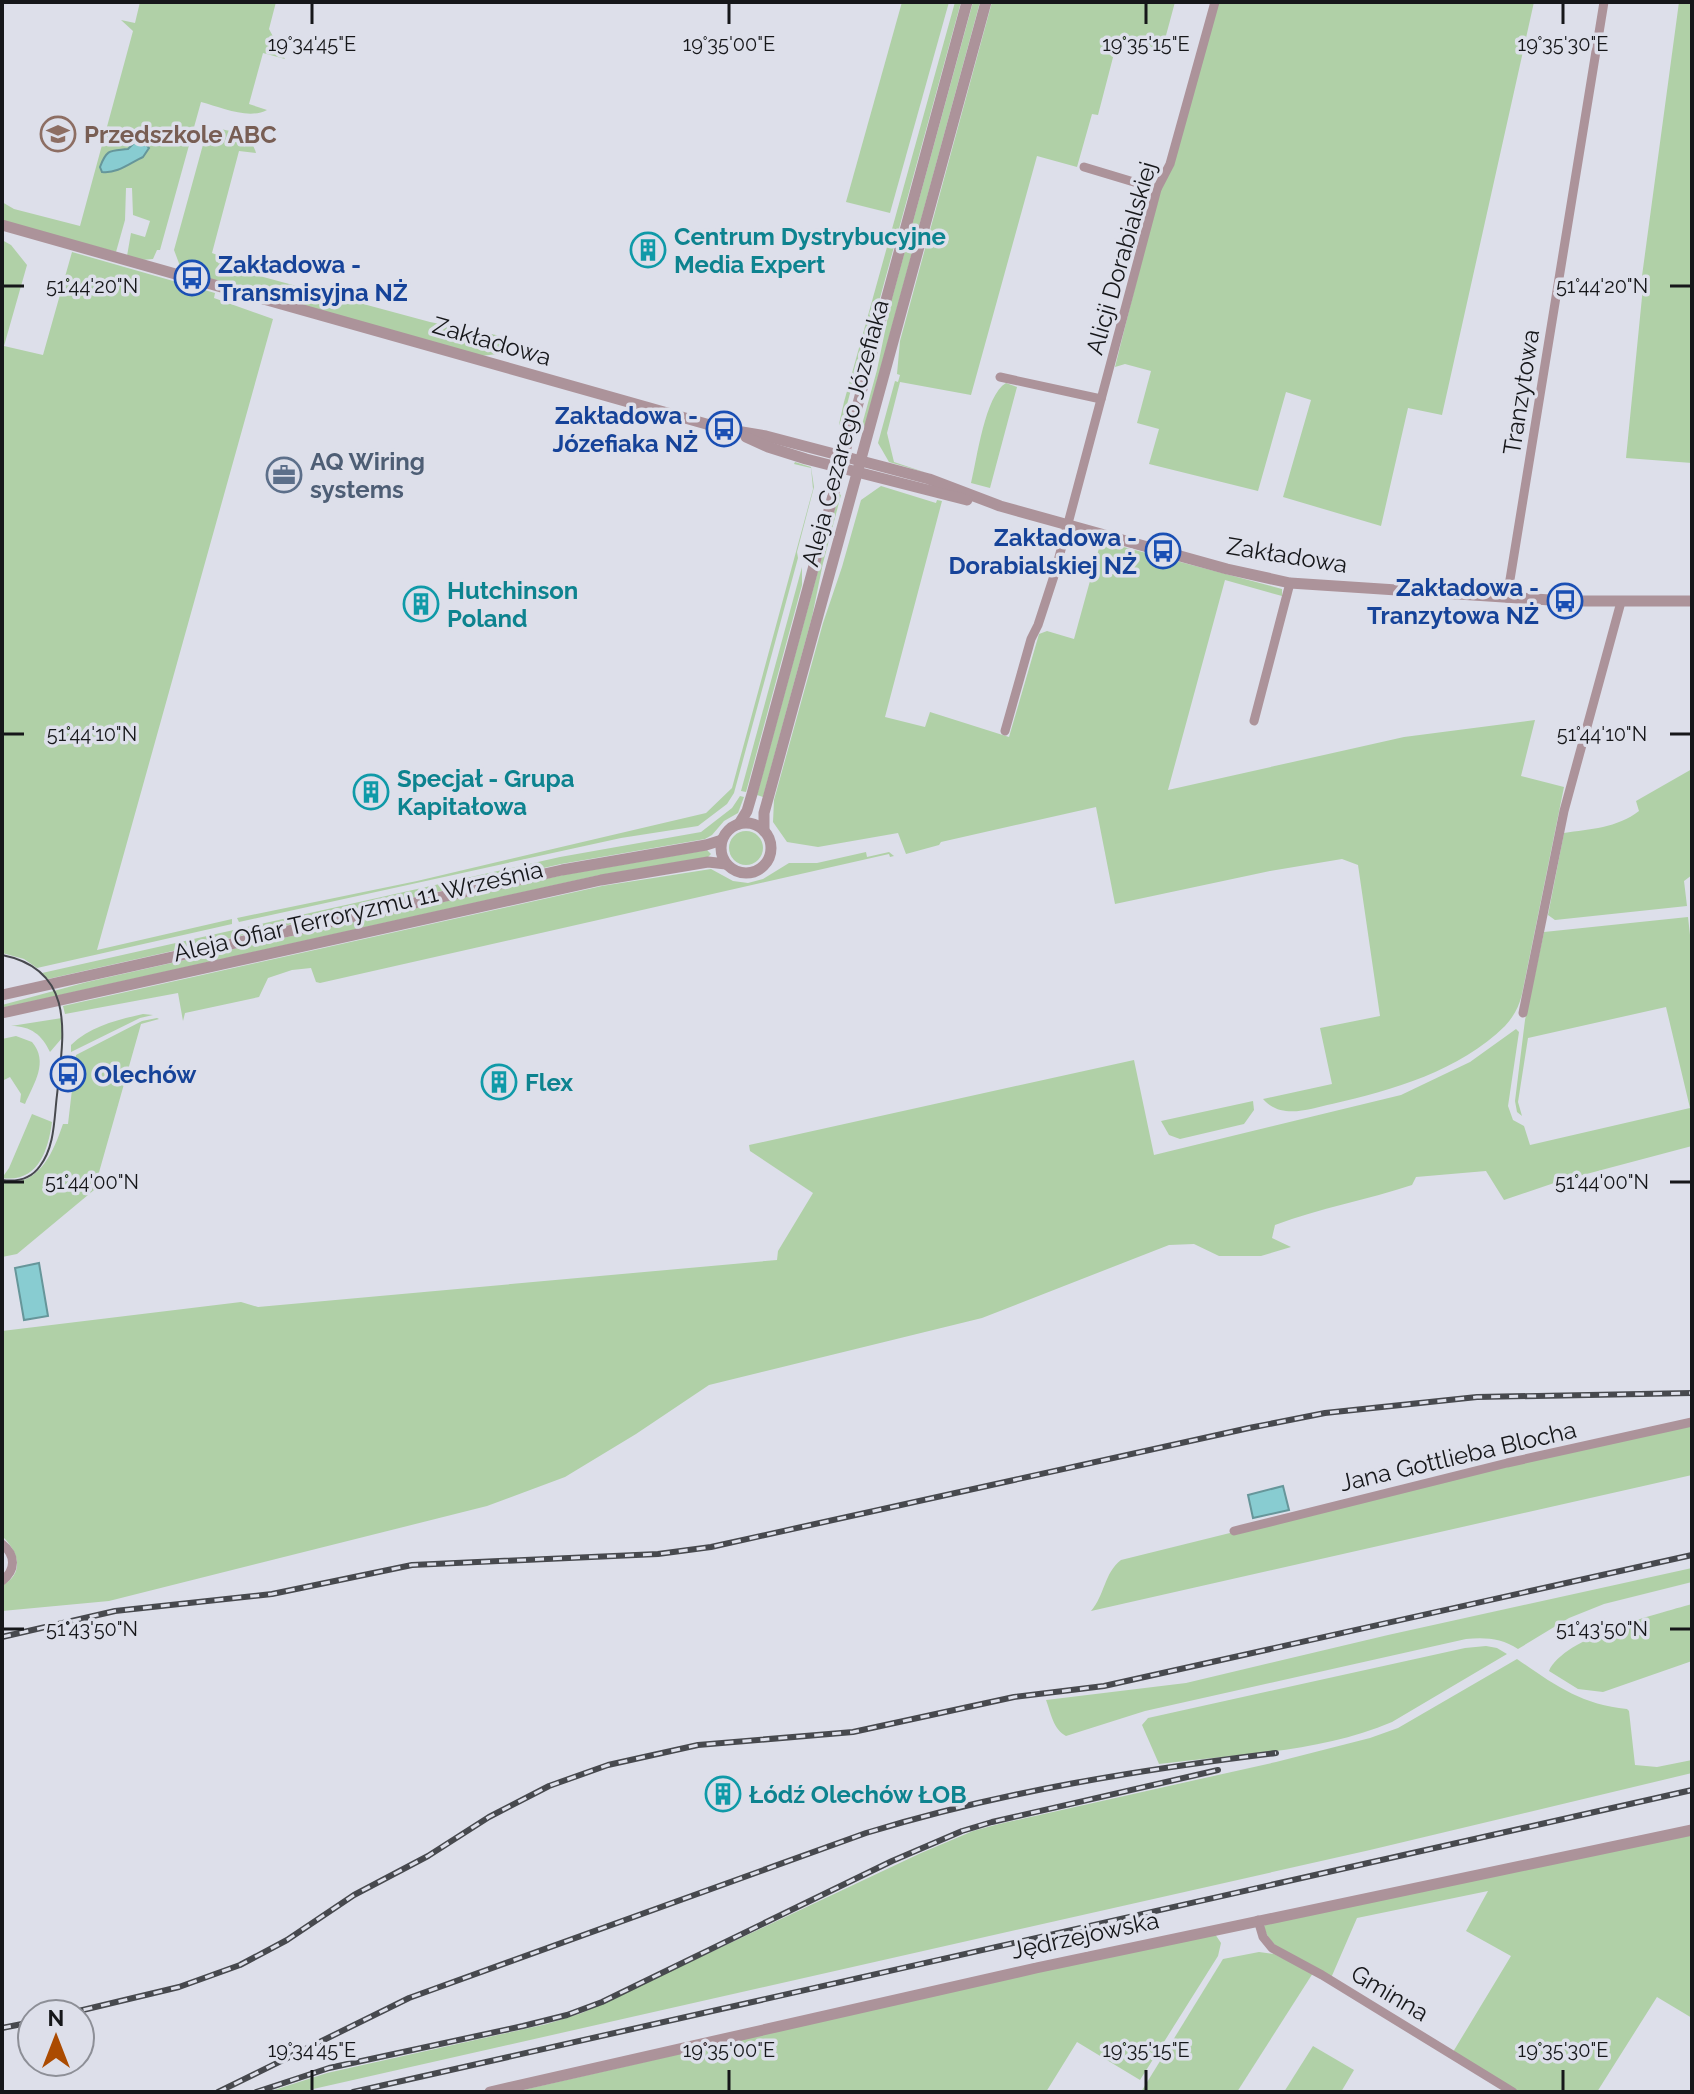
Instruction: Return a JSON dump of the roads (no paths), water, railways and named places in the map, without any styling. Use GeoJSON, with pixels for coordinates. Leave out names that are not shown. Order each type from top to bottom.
{"type":"FeatureCollection","features":[{"type":"Feature","properties":{"kind":"street","name":"Aleja Cezarego Józefiaka"},"geometry":{"type":"LineString","coordinates":[[739,824],[748,807],[967,2]]}},
{"type":"Feature","properties":{"kind":"street","name":"Aleja Cezarego Józefiaka"},"geometry":{"type":"LineString","coordinates":[[764,831],[764,813],[986,2]]}},
{"type":"Feature","properties":{"kind":"street","name":"Alicji Dorabialskiej"},"geometry":{"type":"LineString","coordinates":[[1005,731],[1031,639],[1054,576],[1157,189],[1170,164],[1215,2]]}},
{"type":"Feature","properties":{"kind":"street","name":"Tranzytowa"},"geometry":{"type":"LineString","coordinates":[[1507,598],[1604,2]]}},
{"type":"Feature","properties":{"kind":"street"},"geometry":{"type":"LineString","coordinates":[[1084,167],[1157,189]]}},
{"type":"Feature","properties":{"kind":"street","name":"Zakładowa"},"geometry":{"type":"LineString","coordinates":[[2,225],[740,433],[768,447],[859,466],[940,494],[980,500],[1240,572],[1290,583],[1507,598],[1692,601]]}},
{"type":"Feature","properties":{"kind":"street"},"geometry":{"type":"LineString","coordinates":[[1000,377],[1101,399]]}},
{"type":"Feature","properties":{"kind":"street"},"geometry":{"type":"LineString","coordinates":[[1254,721],[1290,583]]}},
{"type":"Feature","properties":{"kind":"street"},"geometry":{"type":"LineString","coordinates":[[1523,1013],[1564,811],[1621,602]]}},
{"type":"Feature","properties":{"kind":"street"},"geometry":{"type":"LineString","coordinates":[[739,824],[754,824],[764,831],[771,846],[766,865],[747,874],[738,873],[726,864],[720,848],[727,831],[739,824]]}},
{"type":"Feature","properties":{"kind":"street","name":"Aleja Ofiar Terroryzmu 11 Września"},"geometry":{"type":"LineString","coordinates":[[2,995],[562,870],[722,840]]}},
{"type":"Feature","properties":{"kind":"street","name":"Aleja Ofiar Terroryzmu 11 Września"},"geometry":{"type":"LineString","coordinates":[[2,1013],[601,880],[708,862],[726,864]]}},
{"type":"Feature","properties":{"kind":"street","name":"Jana Gottlieba Blocha"},"geometry":{"type":"LineString","coordinates":[[1234,1531],[1507,1463],[1692,1422]]}},
{"type":"Feature","properties":{"kind":"street"},"geometry":{"type":"LineString","coordinates":[[2,1544],[11,1553],[13,1561],[10,1573],[2,1581]]}},
{"type":"Feature","properties":{"kind":"street","name":"Jędrzejowska"},"geometry":{"type":"LineString","coordinates":[[490,2092],[1258,1920],[1692,1830]]}},
{"type":"Feature","properties":{"kind":"street","name":"Gminna"},"geometry":{"type":"LineString","coordinates":[[1258,1920],[1263,1937],[1272,1948],[1322,1975],[1513,2092]]}},
{"type":"Feature","properties":{"kind":"water"},"geometry":{"type":"Polygon","coordinates":[[[140,137],[149,148],[143,157],[118,170],[102,172],[100,167],[107,153],[128,149],[140,137]]]}},
{"type":"Feature","properties":{"kind":"water"},"geometry":{"type":"Polygon","coordinates":[[[39,1263],[48,1316],[24,1320],[15,1268],[39,1263]]]}},
{"type":"Feature","properties":{"kind":"water"},"geometry":{"type":"Polygon","coordinates":[[[1283,1486],[1289,1510],[1253,1518],[1248,1495],[1283,1486]]]}},
{"type":"Feature","properties":{"kind":"tram line"},"geometry":{"type":"LineString","coordinates":[[2,955],[26,963],[44,975],[60,1009],[62,1030],[49,1150],[40,1166],[28,1177],[2,1180]]}},
{"type":"Feature","properties":{"kind":"railway"},"geometry":{"type":"LineString","coordinates":[[2,1637],[115,1611],[272,1594],[412,1565],[658,1554],[711,1547],[1325,1413],[1477,1397],[1692,1393]]}},
{"type":"Feature","properties":{"kind":"railway"},"geometry":{"type":"LineString","coordinates":[[96,2007],[179,1987],[240,1965],[287,1940],[354,1895],[428,1856],[489,1817],[549,1786],[608,1765],[698,1745],[853,1732],[1014,1697],[1104,1686],[1692,1555]]}},
{"type":"Feature","properties":{"kind":"railway"},"geometry":{"type":"LineString","coordinates":[[218,2092],[409,1998],[866,1833],[916,1818],[1069,1784],[1276,1753]]}},
{"type":"Feature","properties":{"kind":"railway"},"geometry":{"type":"LineString","coordinates":[[256,2092],[329,2068],[567,2015],[602,2002],[892,1861],[962,1831],[1218,1770]]}},
{"type":"Feature","properties":{"kind":"railway"},"geometry":{"type":"LineString","coordinates":[[353,2092],[1692,1790]]}},
{"type":"Feature","properties":{"kind":"railway"},"geometry":{"type":"LineString","coordinates":[[2,2028],[16,2025]]}},
{"type":"Feature","properties":{"kind":"place","name":"Przedszkole ABC"},"geometry":{"type":"Point","coordinates":[58,134]}},
{"type":"Feature","properties":{"kind":"place","name":"Centrum Dystrybucyjne Media Expert"},"geometry":{"type":"Point","coordinates":[648,250]}},
{"type":"Feature","properties":{"kind":"place","name":"Zakładowa - Transmisyjna NŻ"},"geometry":{"type":"Point","coordinates":[192,278]}},
{"type":"Feature","properties":{"kind":"place","name":"Zakładowa - Józefiaka NŻ"},"geometry":{"type":"Point","coordinates":[724,429]}},
{"type":"Feature","properties":{"kind":"place","name":"AQ Wiring systems"},"geometry":{"type":"Point","coordinates":[284,475]}},
{"type":"Feature","properties":{"kind":"place","name":"Zakładowa - Dorabialskiej NŻ"},"geometry":{"type":"Point","coordinates":[1163,551]}},
{"type":"Feature","properties":{"kind":"place","name":"Zakładowa - Tranzytowa NŻ"},"geometry":{"type":"Point","coordinates":[1565,601]}},
{"type":"Feature","properties":{"kind":"place","name":"Hutchinson Poland"},"geometry":{"type":"Point","coordinates":[421,604]}},
{"type":"Feature","properties":{"kind":"place","name":"Specjał - Grupa Kapitałowa"},"geometry":{"type":"Point","coordinates":[371,792]}},
{"type":"Feature","properties":{"kind":"place","name":"Olechów"},"geometry":{"type":"Point","coordinates":[68,1074]}},
{"type":"Feature","properties":{"kind":"place","name":"Flex"},"geometry":{"type":"Point","coordinates":[499,1082]}},
{"type":"Feature","properties":{"kind":"place","name":"Łódź Olechów ŁOB"},"geometry":{"type":"Point","coordinates":[723,1794]}}]}
